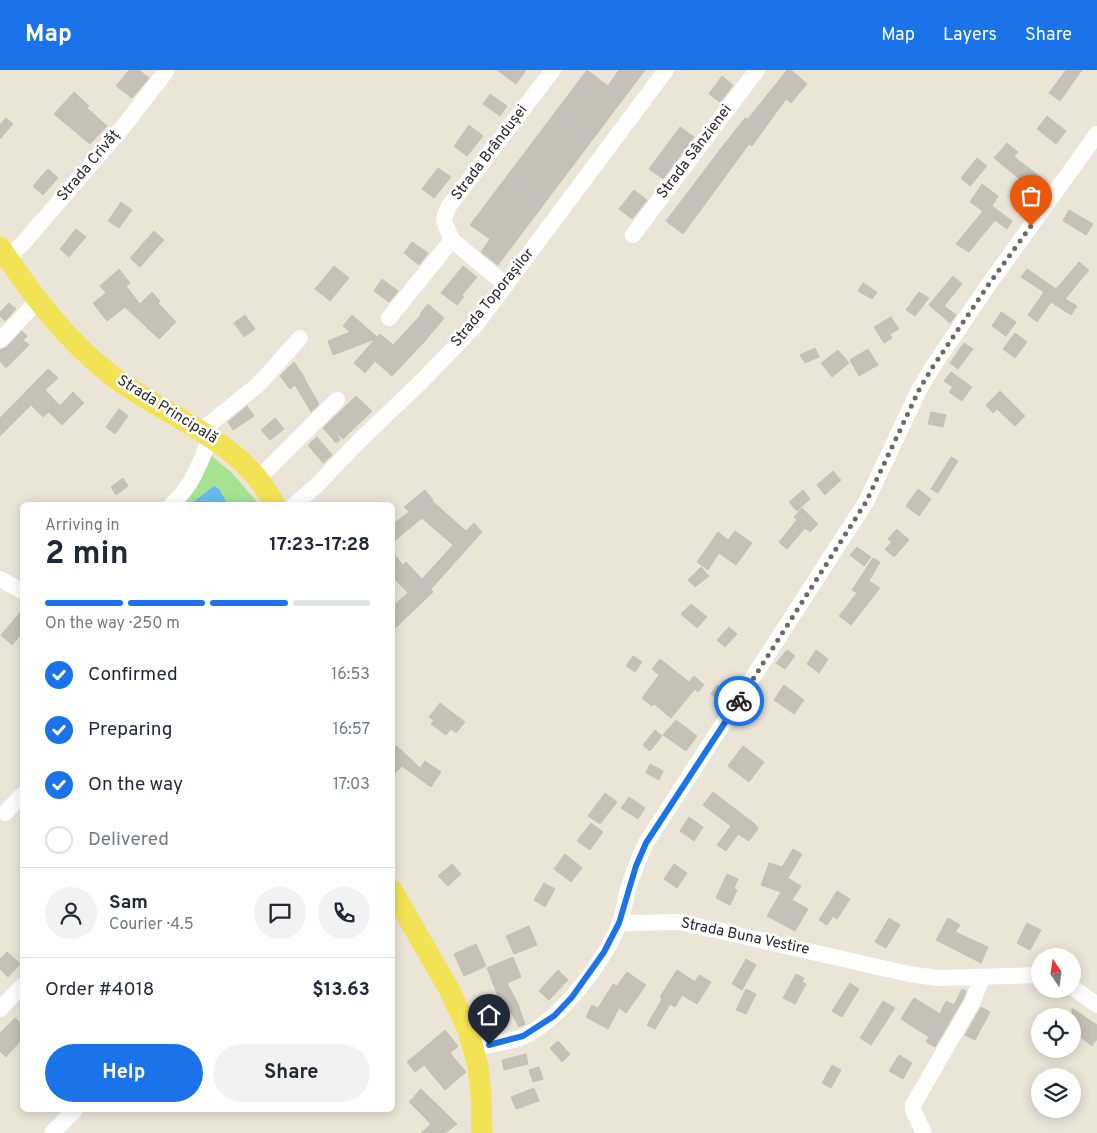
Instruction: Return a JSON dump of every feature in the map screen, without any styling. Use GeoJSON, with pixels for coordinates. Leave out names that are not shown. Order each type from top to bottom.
{"type":"FeatureCollection","features":[{"type":"Feature","properties":{"kind":"main road","name":"Strada Principală"},"geometry":{"type":"LineString","coordinates":[[4,253],[38,301],[67,334],[112,376],[167,412],[206,433],[244,463],[259,478],[273,502]]}},
{"type":"Feature","properties":{"kind":"main road"},"geometry":{"type":"LineString","coordinates":[[395,895],[450,991],[466,1024],[474,1048],[481,1094],[482,1133]]}},
{"type":"Feature","properties":{"kind":"street","name":"Strada Crivăț"},"geometry":{"type":"LineString","coordinates":[[4,253],[25,242],[123,127],[167,70]]}},
{"type":"Feature","properties":{"kind":"street","name":"Strada Brândușei"},"geometry":{"type":"LineString","coordinates":[[452,240],[444,221],[449,206],[553,70]]}},
{"type":"Feature","properties":{"kind":"street","name":"Strada Toporașilor"},"geometry":{"type":"LineString","coordinates":[[297,502],[420,383],[475,326],[666,70]]}},
{"type":"Feature","properties":{"kind":"street","name":"Strada Sânzienei"},"geometry":{"type":"LineString","coordinates":[[633,235],[757,70]]}},
{"type":"Feature","properties":{"kind":"street"},"geometry":{"type":"LineString","coordinates":[[474,1048],[505,1042],[523,1036],[554,1016],[572,997],[604,952],[619,923],[636,866],[646,843],[866,502],[919,390],[932,368],[989,284],[1097,134]]}},
{"type":"Feature","properties":{"kind":"street"},"geometry":{"type":"LineString","coordinates":[[389,318],[452,240],[506,285]]}},
{"type":"Feature","properties":{"kind":"street"},"geometry":{"type":"LineString","coordinates":[[0,340],[38,301]]}},
{"type":"Feature","properties":{"kind":"street"},"geometry":{"type":"LineString","coordinates":[[174,502],[183,494],[195,476],[206,433],[259,384],[300,338]]}},
{"type":"Feature","properties":{"kind":"street"},"geometry":{"type":"LineString","coordinates":[[259,478],[337,400]]}},
{"type":"Feature","properties":{"kind":"street"},"geometry":{"type":"LineString","coordinates":[[0,579],[20,590]]}},
{"type":"Feature","properties":{"kind":"street"},"geometry":{"type":"LineString","coordinates":[[5,813],[20,797]]}},
{"type":"Feature","properties":{"kind":"street","name":"Strada Buna Vestire"},"geometry":{"type":"LineString","coordinates":[[619,923],[680,922],[909,974],[938,978],[1031,975]]}},
{"type":"Feature","properties":{"kind":"street"},"geometry":{"type":"LineString","coordinates":[[924,1133],[913,1105],[972,1003],[982,978]]}},
{"type":"Feature","properties":{"kind":"street"},"geometry":{"type":"LineString","coordinates":[[0,1009],[20,988]]}},
{"type":"Feature","properties":{"kind":"street"},"geometry":{"type":"LineString","coordinates":[[1081,993],[1097,1005]]}},
{"type":"Feature","properties":{"kind":"street"},"geometry":{"type":"LineString","coordinates":[[52,1133],[73,1112]]}},
{"type":"Feature","properties":{"kind":"green space"},"geometry":{"type":"Polygon","coordinates":[[[208,453],[232,473],[257,502],[180,502],[208,453]]]}},
{"type":"Feature","properties":{"kind":"water"},"geometry":{"type":"Polygon","coordinates":[[[214,486],[219,489],[226,502],[194,502],[214,486]]]}},
{"type":"Feature","properties":{"kind":"building"},"geometry":{"type":"Polygon","coordinates":[[[129,70],[139,70],[149,78],[132,98],[116,86],[129,70]]]}},
{"type":"Feature","properties":{"kind":"building"},"geometry":{"type":"Polygon","coordinates":[[[497,70],[526,70],[516,84],[497,70]]]}},
{"type":"Feature","properties":{"kind":"building"},"geometry":{"type":"Polygon","coordinates":[[[587,70],[608,86],[619,70],[645,70],[498,265],[481,252],[490,239],[470,225],[587,70]]]}},
{"type":"Feature","properties":{"kind":"building"},"geometry":{"type":"Polygon","coordinates":[[[787,70],[791,70],[807,84],[791,103],[786,99],[752,146],[749,144],[683,234],[666,221],[745,118],[748,119],[787,70]]]}},
{"type":"Feature","properties":{"kind":"building"},"geometry":{"type":"Polygon","coordinates":[[[1066,70],[1082,70],[1060,101],[1049,93],[1066,70]]]}},
{"type":"Feature","properties":{"kind":"building"},"geometry":{"type":"Polygon","coordinates":[[[722,76],[733,85],[720,102],[709,94],[722,76]]]}},
{"type":"Feature","properties":{"kind":"building"},"geometry":{"type":"Polygon","coordinates":[[[74,92],[89,106],[87,108],[107,126],[90,144],[54,114],[74,92]]]}},
{"type":"Feature","properties":{"kind":"building"},"geometry":{"type":"Polygon","coordinates":[[[490,94],[507,106],[500,116],[483,104],[490,94]]]}},
{"type":"Feature","properties":{"kind":"building"},"geometry":{"type":"Polygon","coordinates":[[[1047,116],[1066,131],[1056,144],[1037,129],[1047,116]]]}},
{"type":"Feature","properties":{"kind":"building"},"geometry":{"type":"Polygon","coordinates":[[[6,118],[13,124],[0,139],[0,125],[6,118]]]}},
{"type":"Feature","properties":{"kind":"building"},"geometry":{"type":"Polygon","coordinates":[[[469,125],[483,136],[467,156],[454,146],[469,125]]]}},
{"type":"Feature","properties":{"kind":"building"},"geometry":{"type":"Polygon","coordinates":[[[680,127],[694,137],[663,179],[649,169],[680,127]]]}},
{"type":"Feature","properties":{"kind":"building"},"geometry":{"type":"Polygon","coordinates":[[[1007,143],[1018,152],[1014,157],[1042,178],[1033,190],[994,158],[1007,143]]]}},
{"type":"Feature","properties":{"kind":"building"},"geometry":{"type":"Polygon","coordinates":[[[977,158],[987,166],[970,186],[961,178],[977,158]]]}},
{"type":"Feature","properties":{"kind":"building"},"geometry":{"type":"Polygon","coordinates":[[[438,168],[451,177],[434,198],[422,189],[438,168]]]}},
{"type":"Feature","properties":{"kind":"building"},"geometry":{"type":"Polygon","coordinates":[[[48,169],[58,178],[43,195],[33,186],[48,169]]]}},
{"type":"Feature","properties":{"kind":"building"},"geometry":{"type":"Polygon","coordinates":[[[982,184],[998,196],[992,206],[1012,221],[1007,229],[995,220],[969,252],[956,244],[983,211],[970,202],[982,184]]]}},
{"type":"Feature","properties":{"kind":"building"},"geometry":{"type":"Polygon","coordinates":[[[634,190],[647,200],[632,219],[619,209],[634,190]]]}},
{"type":"Feature","properties":{"kind":"building"},"geometry":{"type":"Polygon","coordinates":[[[121,202],[132,210],[119,228],[108,221],[121,202]]]}},
{"type":"Feature","properties":{"kind":"building"},"geometry":{"type":"Polygon","coordinates":[[[1069,210],[1093,224],[1086,235],[1063,221],[1069,210]]]}},
{"type":"Feature","properties":{"kind":"building"},"geometry":{"type":"Polygon","coordinates":[[[76,229],[86,237],[69,257],[60,249],[76,229]]]}},
{"type":"Feature","properties":{"kind":"building"},"geometry":{"type":"Polygon","coordinates":[[[154,231],[164,240],[140,267],[130,258],[154,231]]]}},
{"type":"Feature","properties":{"kind":"building"},"geometry":{"type":"Polygon","coordinates":[[[412,242],[428,253],[419,265],[404,253],[412,242]]]}},
{"type":"Feature","properties":{"kind":"building"},"geometry":{"type":"Polygon","coordinates":[[[1079,262],[1089,270],[1065,299],[1077,306],[1071,315],[1051,302],[1037,322],[1028,315],[1044,292],[1021,277],[1027,269],[1056,289],[1079,262]]]}},
{"type":"Feature","properties":{"kind":"building"},"geometry":{"type":"Polygon","coordinates":[[[334,266],[349,278],[330,301],[315,289],[334,266]]]}},
{"type":"Feature","properties":{"kind":"building"},"geometry":{"type":"Polygon","coordinates":[[[463,266],[477,277],[462,295],[464,297],[457,305],[441,293],[463,266]]]}},
{"type":"Feature","properties":{"kind":"building"},"geometry":{"type":"Polygon","coordinates":[[[119,269],[130,283],[126,286],[140,304],[152,292],[160,301],[158,303],[176,322],[159,339],[125,307],[107,321],[93,303],[106,293],[100,286],[119,269]]]}},
{"type":"Feature","properties":{"kind":"building"},"geometry":{"type":"Polygon","coordinates":[[[953,276],[962,284],[944,306],[956,315],[950,323],[929,305],[953,276]]]}},
{"type":"Feature","properties":{"kind":"building"},"geometry":{"type":"Polygon","coordinates":[[[382,279],[398,291],[389,302],[374,291],[382,279]]]}},
{"type":"Feature","properties":{"kind":"building"},"geometry":{"type":"Polygon","coordinates":[[[863,283],[877,292],[872,299],[858,291],[863,283]]]}},
{"type":"Feature","properties":{"kind":"building"},"geometry":{"type":"Polygon","coordinates":[[[919,292],[929,298],[915,316],[906,310],[919,292]]]}},
{"type":"Feature","properties":{"kind":"building"},"geometry":{"type":"Polygon","coordinates":[[[9,303],[16,309],[5,321],[0,316],[0,312],[9,303]]]}},
{"type":"Feature","properties":{"kind":"building"},"geometry":{"type":"Polygon","coordinates":[[[428,304],[444,318],[392,376],[375,361],[365,373],[354,363],[375,339],[333,355],[328,341],[350,332],[343,326],[352,315],[377,337],[380,334],[393,345],[421,315],[428,304]]]}},
{"type":"Feature","properties":{"kind":"building"},"geometry":{"type":"Polygon","coordinates":[[[1001,312],[1016,322],[1006,336],[992,326],[1001,312]]]}},
{"type":"Feature","properties":{"kind":"building"},"geometry":{"type":"Polygon","coordinates":[[[245,315],[255,329],[244,337],[234,323],[245,315]]]}},
{"type":"Feature","properties":{"kind":"building"},"geometry":{"type":"Polygon","coordinates":[[[891,317],[899,329],[890,334],[892,338],[884,343],[874,327],[891,317]]]}},
{"type":"Feature","properties":{"kind":"building"},"geometry":{"type":"Polygon","coordinates":[[[22,331],[27,336],[23,340],[29,345],[6,368],[0,361],[0,350],[7,347],[22,331]]]}},
{"type":"Feature","properties":{"kind":"building"},"geometry":{"type":"Polygon","coordinates":[[[1015,333],[1027,342],[1015,358],[1003,349],[1015,333]]]}},
{"type":"Feature","properties":{"kind":"building"},"geometry":{"type":"Polygon","coordinates":[[[964,343],[973,349],[958,369],[950,363],[964,343]]]}},
{"type":"Feature","properties":{"kind":"building"},"geometry":{"type":"Polygon","coordinates":[[[815,348],[819,357],[805,363],[800,355],[815,348]]]}},
{"type":"Feature","properties":{"kind":"building"},"geometry":{"type":"Polygon","coordinates":[[[868,349],[878,365],[859,376],[850,360],[868,349]]]}},
{"type":"Feature","properties":{"kind":"building"},"geometry":{"type":"Polygon","coordinates":[[[838,350],[849,363],[832,377],[821,363],[838,350]]]}},
{"type":"Feature","properties":{"kind":"building"},"geometry":{"type":"Polygon","coordinates":[[[294,362],[319,404],[311,412],[295,385],[290,389],[280,376],[294,362]]]}},
{"type":"Feature","properties":{"kind":"building"},"geometry":{"type":"Polygon","coordinates":[[[48,369],[58,378],[45,390],[60,406],[73,392],[84,403],[62,425],[49,412],[43,417],[31,405],[0,436],[0,418],[48,369]]]}},
{"type":"Feature","properties":{"kind":"building"},"geometry":{"type":"Polygon","coordinates":[[[951,372],[972,387],[962,401],[949,392],[953,387],[944,381],[951,372]]]}},
{"type":"Feature","properties":{"kind":"building"},"geometry":{"type":"Polygon","coordinates":[[[1000,391],[1025,416],[1015,426],[997,409],[993,413],[986,405],[1000,391]]]}},
{"type":"Feature","properties":{"kind":"building"},"geometry":{"type":"Polygon","coordinates":[[[356,396],[372,411],[343,439],[336,432],[340,440],[336,443],[323,428],[356,396]]]}},
{"type":"Feature","properties":{"kind":"building"},"geometry":{"type":"Polygon","coordinates":[[[247,406],[254,416],[233,430],[228,422],[247,406]]]}},
{"type":"Feature","properties":{"kind":"building"},"geometry":{"type":"Polygon","coordinates":[[[119,409],[128,416],[115,434],[106,427],[119,409]]]}},
{"type":"Feature","properties":{"kind":"building"},"geometry":{"type":"Polygon","coordinates":[[[931,412],[946,415],[943,427],[928,424],[931,412]]]}},
{"type":"Feature","properties":{"kind":"building"},"geometry":{"type":"Polygon","coordinates":[[[275,418],[284,429],[270,440],[261,430],[275,418]]]}},
{"type":"Feature","properties":{"kind":"building"},"geometry":{"type":"Polygon","coordinates":[[[317,437],[332,455],[323,463],[308,445],[317,437]]]}},
{"type":"Feature","properties":{"kind":"building"},"geometry":{"type":"Polygon","coordinates":[[[951,457],[958,461],[938,493],[931,489],[951,457]]]}},
{"type":"Feature","properties":{"kind":"building"},"geometry":{"type":"Polygon","coordinates":[[[833,471],[841,480],[825,495],[817,485],[833,471]]]}},
{"type":"Feature","properties":{"kind":"building"},"geometry":{"type":"Polygon","coordinates":[[[123,478],[128,486],[116,495],[111,487],[123,478]]]}},
{"type":"Feature","properties":{"kind":"building"},"geometry":{"type":"Polygon","coordinates":[[[918,489],[931,499],[919,516],[906,506],[918,489]]]}},
{"type":"Feature","properties":{"kind":"building"},"geometry":{"type":"Polygon","coordinates":[[[425,490],[432,501],[466,531],[474,523],[482,532],[431,589],[433,592],[395,628],[395,604],[408,593],[395,579],[395,556],[403,565],[406,562],[422,579],[453,545],[422,518],[395,540],[395,523],[409,512],[404,507],[425,490]]]}},
{"type":"Feature","properties":{"kind":"building"},"geometry":{"type":"Polygon","coordinates":[[[803,490],[810,499],[797,511],[789,502],[803,490]]]}},
{"type":"Feature","properties":{"kind":"building"},"geometry":{"type":"Polygon","coordinates":[[[802,508],[818,524],[810,532],[805,528],[787,549],[779,542],[797,520],[794,517],[802,508]]]}},
{"type":"Feature","properties":{"kind":"building"},"geometry":{"type":"Polygon","coordinates":[[[897,529],[909,540],[894,557],[885,549],[892,542],[888,539],[897,529]]]}},
{"type":"Feature","properties":{"kind":"building"},"geometry":{"type":"Polygon","coordinates":[[[735,531],[752,543],[736,565],[719,553],[708,570],[697,562],[718,532],[728,540],[735,531]]]}},
{"type":"Feature","properties":{"kind":"building"},"geometry":{"type":"Polygon","coordinates":[[[857,547],[871,557],[864,566],[850,555],[857,547]]]}},
{"type":"Feature","properties":{"kind":"building"},"geometry":{"type":"Polygon","coordinates":[[[873,558],[880,562],[869,581],[880,588],[851,625],[839,616],[857,593],[852,590],[873,558]]]}},
{"type":"Feature","properties":{"kind":"building"},"geometry":{"type":"Polygon","coordinates":[[[701,567],[709,576],[695,587],[688,580],[701,567]]]}},
{"type":"Feature","properties":{"kind":"building"},"geometry":{"type":"Polygon","coordinates":[[[691,604],[707,617],[697,628],[681,614],[691,604]]]}},
{"type":"Feature","properties":{"kind":"building"},"geometry":{"type":"Polygon","coordinates":[[[20,612],[20,635],[12,645],[1,635],[20,612]]]}},
{"type":"Feature","properties":{"kind":"building"},"geometry":{"type":"Polygon","coordinates":[[[729,627],[737,634],[725,647],[717,640],[729,627]]]}},
{"type":"Feature","properties":{"kind":"building"},"geometry":{"type":"Polygon","coordinates":[[[787,650],[795,656],[785,669],[776,663],[787,650]]]}},
{"type":"Feature","properties":{"kind":"building"},"geometry":{"type":"Polygon","coordinates":[[[816,650],[828,659],[819,673],[807,664],[816,650]]]}},
{"type":"Feature","properties":{"kind":"building"},"geometry":{"type":"Polygon","coordinates":[[[633,656],[642,662],[635,672],[626,666],[633,656]]]}},
{"type":"Feature","properties":{"kind":"building"},"geometry":{"type":"Polygon","coordinates":[[[660,659],[689,682],[694,676],[704,685],[698,692],[695,689],[671,718],[654,704],[652,706],[642,698],[659,675],[652,669],[660,659]]]}},
{"type":"Feature","properties":{"kind":"building"},"geometry":{"type":"Polygon","coordinates":[[[717,685],[727,692],[721,701],[711,694],[717,685]]]}},
{"type":"Feature","properties":{"kind":"building"},"geometry":{"type":"Polygon","coordinates":[[[784,685],[804,700],[794,714],[774,700],[784,685]]]}},
{"type":"Feature","properties":{"kind":"building"},"geometry":{"type":"Polygon","coordinates":[[[440,703],[465,722],[456,733],[451,729],[446,735],[431,724],[434,720],[429,717],[440,703]]]}},
{"type":"Feature","properties":{"kind":"building"},"geometry":{"type":"Polygon","coordinates":[[[676,720],[697,736],[686,751],[663,735],[676,720]]]}},
{"type":"Feature","properties":{"kind":"building"},"geometry":{"type":"Polygon","coordinates":[[[655,730],[662,736],[650,751],[643,745],[655,730]]]}},
{"type":"Feature","properties":{"kind":"building"},"geometry":{"type":"Polygon","coordinates":[[[397,746],[420,768],[425,761],[441,772],[431,787],[402,766],[395,773],[395,748],[397,746]]]}},
{"type":"Feature","properties":{"kind":"building"},"geometry":{"type":"Polygon","coordinates":[[[743,746],[764,762],[749,782],[728,766],[743,746]]]}},
{"type":"Feature","properties":{"kind":"building"},"geometry":{"type":"Polygon","coordinates":[[[650,764],[663,771],[659,780],[646,773],[650,764]]]}},
{"type":"Feature","properties":{"kind":"building"},"geometry":{"type":"Polygon","coordinates":[[[713,792],[756,825],[758,829],[749,841],[738,834],[726,851],[717,845],[731,826],[703,805],[713,792]]]}},
{"type":"Feature","properties":{"kind":"building"},"geometry":{"type":"Polygon","coordinates":[[[605,793],[617,802],[600,824],[588,816],[605,793]]]}},
{"type":"Feature","properties":{"kind":"building"},"geometry":{"type":"Polygon","coordinates":[[[629,797],[645,808],[638,819],[621,808],[629,797]]]}},
{"type":"Feature","properties":{"kind":"building"},"geometry":{"type":"Polygon","coordinates":[[[689,817],[703,827],[694,841],[680,831],[689,817]]]}},
{"type":"Feature","properties":{"kind":"building"},"geometry":{"type":"Polygon","coordinates":[[[591,823],[603,832],[590,850],[577,841],[591,823]]]}},
{"type":"Feature","properties":{"kind":"building"},"geometry":{"type":"Polygon","coordinates":[[[793,849],[802,854],[788,878],[801,886],[792,900],[808,909],[795,931],[767,916],[781,892],[761,885],[769,863],[782,867],[793,849]]]}},
{"type":"Feature","properties":{"kind":"building"},"geometry":{"type":"Polygon","coordinates":[[[565,854],[582,868],[571,882],[554,869],[565,854]]]}},
{"type":"Feature","properties":{"kind":"building"},"geometry":{"type":"Polygon","coordinates":[[[452,864],[461,874],[448,886],[438,876],[452,864]]]}},
{"type":"Feature","properties":{"kind":"building"},"geometry":{"type":"Polygon","coordinates":[[[674,864],[687,873],[677,888],[664,879],[674,864]]]}},
{"type":"Feature","properties":{"kind":"building"},"geometry":{"type":"Polygon","coordinates":[[[727,874],[738,879],[734,888],[737,890],[730,905],[716,898],[727,874]]]}},
{"type":"Feature","properties":{"kind":"building"},"geometry":{"type":"Polygon","coordinates":[[[544,883],[555,889],[545,907],[534,900],[544,883]]]}},
{"type":"Feature","properties":{"kind":"building"},"geometry":{"type":"Polygon","coordinates":[[[837,891],[850,899],[837,919],[833,916],[827,925],[819,920],[837,891]]]}},
{"type":"Feature","properties":{"kind":"building"},"geometry":{"type":"Polygon","coordinates":[[[889,918],[900,925],[886,948],[875,942],[889,918]]]}},
{"type":"Feature","properties":{"kind":"building"},"geometry":{"type":"Polygon","coordinates":[[[948,918],[960,925],[955,932],[988,947],[981,963],[936,940],[948,918]]]}},
{"type":"Feature","properties":{"kind":"building"},"geometry":{"type":"Polygon","coordinates":[[[1027,923],[1041,930],[1030,950],[1017,943],[1027,923]]]}},
{"type":"Feature","properties":{"kind":"building"},"geometry":{"type":"Polygon","coordinates":[[[529,926],[537,945],[514,954],[506,936],[529,926]]]}},
{"type":"Feature","properties":{"kind":"building"},"geometry":{"type":"Polygon","coordinates":[[[476,944],[486,966],[464,976],[454,954],[476,944]]]}},
{"type":"Feature","properties":{"kind":"building"},"geometry":{"type":"Polygon","coordinates":[[[7,952],[20,964],[8,977],[0,969],[0,959],[7,952]]]}},
{"type":"Feature","properties":{"kind":"building"},"geometry":{"type":"Polygon","coordinates":[[[513,957],[521,977],[507,983],[518,1004],[525,1024],[519,1027],[507,1006],[500,1010],[493,999],[498,996],[487,968],[513,957]]]}},
{"type":"Feature","properties":{"kind":"building"},"geometry":{"type":"Polygon","coordinates":[[[746,959],[756,965],[742,990],[732,984],[746,959]]]}},
{"type":"Feature","properties":{"kind":"building"},"geometry":{"type":"Polygon","coordinates":[[[558,970],[568,980],[549,1000],[539,991],[558,970]]]}},
{"type":"Feature","properties":{"kind":"building"},"geometry":{"type":"Polygon","coordinates":[[[677,970],[695,982],[699,975],[711,982],[697,1004],[682,995],[675,1007],[670,1004],[655,1029],[647,1025],[662,999],[660,997],[677,970]]]}},
{"type":"Feature","properties":{"kind":"building"},"geometry":{"type":"Polygon","coordinates":[[[627,972],[646,985],[626,1013],[619,1008],[608,1029],[586,1017],[592,1005],[598,1008],[613,984],[617,986],[627,972]]]}},
{"type":"Feature","properties":{"kind":"building"},"geometry":{"type":"Polygon","coordinates":[[[796,974],[804,978],[802,982],[806,984],[795,1004],[783,998],[796,974]]]}},
{"type":"Feature","properties":{"kind":"building"},"geometry":{"type":"Polygon","coordinates":[[[850,983],[859,989],[842,1017],[832,1011],[850,983]]]}},
{"type":"Feature","properties":{"kind":"building"},"geometry":{"type":"Polygon","coordinates":[[[746,989],[756,994],[746,1014],[736,1010],[746,989]]]}},
{"type":"Feature","properties":{"kind":"building"},"geometry":{"type":"Polygon","coordinates":[[[962,989],[966,991],[963,999],[935,1047],[926,1042],[929,1037],[901,1019],[914,998],[940,1014],[946,1001],[954,1005],[962,989]]]}},
{"type":"Feature","properties":{"kind":"building"},"geometry":{"type":"Polygon","coordinates":[[[883,1001],[895,1008],[871,1045],[860,1038],[883,1001]]]}},
{"type":"Feature","properties":{"kind":"building"},"geometry":{"type":"Polygon","coordinates":[[[981,1007],[990,1012],[975,1040],[965,1035],[981,1007]]]}},
{"type":"Feature","properties":{"kind":"building"},"geometry":{"type":"Polygon","coordinates":[[[1081,1014],[1097,1025],[1097,1039],[1092,1046],[1081,1037],[1081,1014]]]}},
{"type":"Feature","properties":{"kind":"building"},"geometry":{"type":"Polygon","coordinates":[[[15,1018],[20,1023],[20,1041],[6,1057],[0,1051],[0,1033],[15,1018]]]}},
{"type":"Feature","properties":{"kind":"building"},"geometry":{"type":"Polygon","coordinates":[[[445,1030],[458,1046],[450,1053],[466,1072],[445,1090],[424,1065],[415,1072],[407,1062],[445,1030]]]}},
{"type":"Feature","properties":{"kind":"building"},"geometry":{"type":"Polygon","coordinates":[[[558,1041],[570,1054],[562,1062],[550,1048],[558,1041]]]}},
{"type":"Feature","properties":{"kind":"building"},"geometry":{"type":"Polygon","coordinates":[[[526,1054],[528,1064],[504,1070],[502,1060],[526,1054]]]}},
{"type":"Feature","properties":{"kind":"building"},"geometry":{"type":"Polygon","coordinates":[[[899,1055],[912,1063],[903,1079],[889,1071],[899,1055]]]}},
{"type":"Feature","properties":{"kind":"building"},"geometry":{"type":"Polygon","coordinates":[[[832,1065],[841,1070],[831,1088],[822,1083],[832,1065]]]}},
{"type":"Feature","properties":{"kind":"building"},"geometry":{"type":"Polygon","coordinates":[[[539,1067],[543,1079],[533,1082],[529,1070],[539,1067]]]}},
{"type":"Feature","properties":{"kind":"building"},"geometry":{"type":"Polygon","coordinates":[[[534,1088],[539,1101],[516,1109],[511,1097],[534,1088]]]}},
{"type":"Feature","properties":{"kind":"building"},"geometry":{"type":"Polygon","coordinates":[[[421,1089],[457,1124],[445,1133],[421,1133],[431,1124],[409,1102],[421,1089]]]}},
{"type":"Feature","properties":{"kind":"way so far"},"geometry":{"type":"LineString","coordinates":[[739,701],[866,502],[919,390],[932,368],[1031,226]]}},
{"type":"Feature","properties":{"kind":"route"},"geometry":{"type":"LineString","coordinates":[[489,1045],[523,1036],[538,1028],[554,1016],[572,997],[604,952],[619,923],[636,866],[646,843],[739,701]]}}]}
